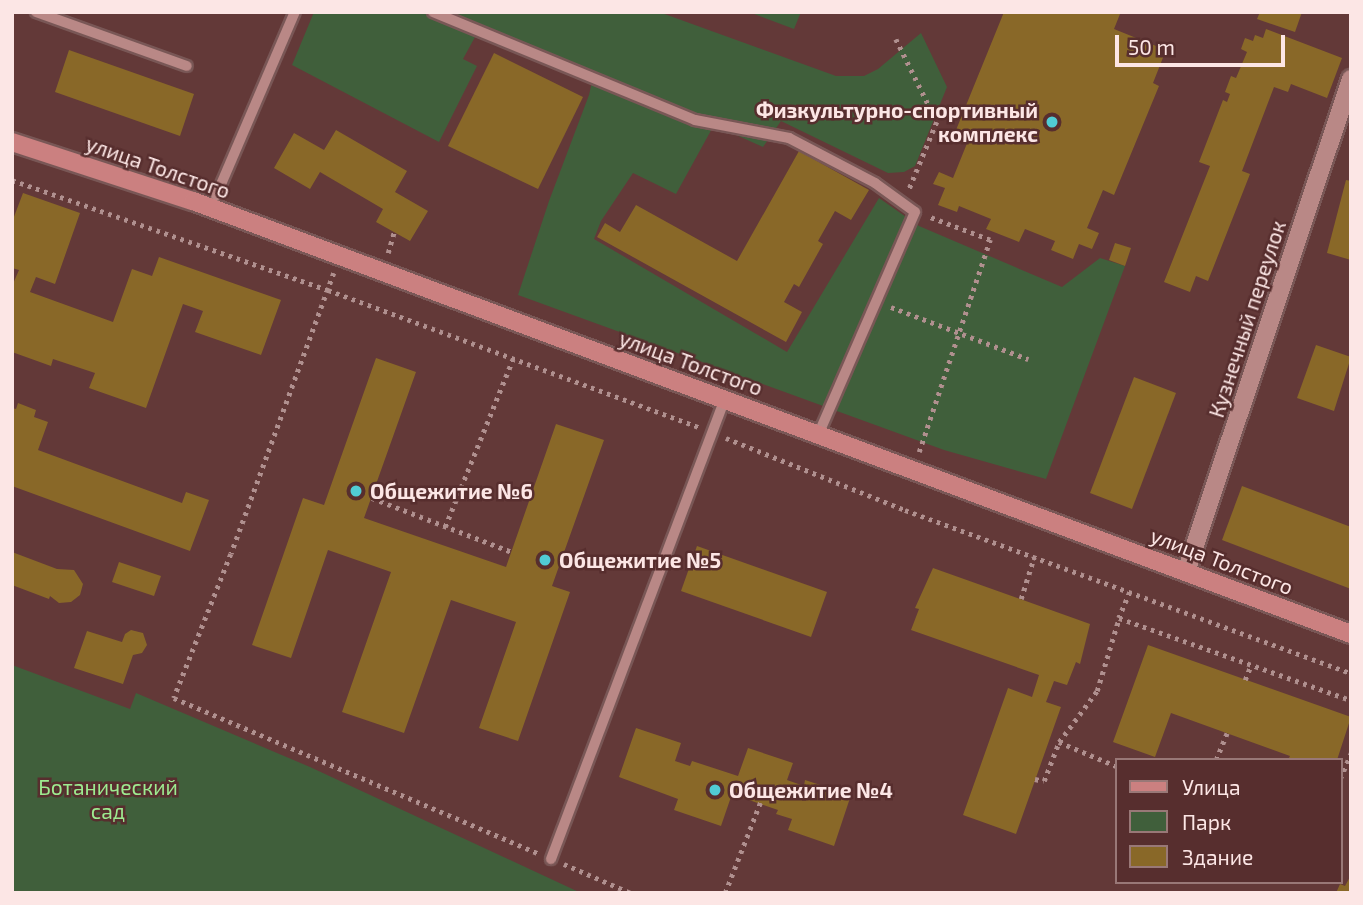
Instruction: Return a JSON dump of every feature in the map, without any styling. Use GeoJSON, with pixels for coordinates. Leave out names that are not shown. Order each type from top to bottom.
{"type":"FeatureCollection","features":[{"type":"Feature","properties":{"kind":"street","name":"Кузнечный переулок"},"geometry":{"type":"LineString","coordinates":[[1186,572],[1351,79]]}},
{"type":"Feature","properties":{"kind":"street","name":"улица Толстого"},"geometry":{"type":"LineString","coordinates":[[12,142],[193,201],[1351,634]]}},
{"type":"Feature","properties":{"kind":"lane"},"geometry":{"type":"LineString","coordinates":[[36,12],[187,66]]}},
{"type":"Feature","properties":{"kind":"lane"},"geometry":{"type":"LineString","coordinates":[[216,196],[295,12]]}},
{"type":"Feature","properties":{"kind":"lane"},"geometry":{"type":"LineString","coordinates":[[433,12],[695,120],[789,138],[875,183],[915,212],[818,435]]}},
{"type":"Feature","properties":{"kind":"lane"},"geometry":{"type":"LineString","coordinates":[[551,859],[724,400]]}},
{"type":"Feature","properties":{"kind":"path"},"geometry":{"type":"LineString","coordinates":[[896,39],[937,122],[904,204]]}},
{"type":"Feature","properties":{"kind":"path"},"geometry":{"type":"LineString","coordinates":[[12,180],[328,290],[1034,557],[1351,673]]}},
{"type":"Feature","properties":{"kind":"path"},"geometry":{"type":"LineString","coordinates":[[915,212],[990,240],[919,453]]}},
{"type":"Feature","properties":{"kind":"path"},"geometry":{"type":"LineString","coordinates":[[387,257],[394,232]]}},
{"type":"Feature","properties":{"kind":"path"},"geometry":{"type":"LineString","coordinates":[[340,258],[231,554],[174,698],[631,893]]}},
{"type":"Feature","properties":{"kind":"path"},"geometry":{"type":"LineString","coordinates":[[876,302],[1028,359]]}},
{"type":"Feature","properties":{"kind":"path"},"geometry":{"type":"LineString","coordinates":[[445,527],[513,359]]}},
{"type":"Feature","properties":{"kind":"path"},"geometry":{"type":"LineString","coordinates":[[372,498],[512,552]]}},
{"type":"Feature","properties":{"kind":"path"},"geometry":{"type":"LineString","coordinates":[[1021,599],[1034,557]]}},
{"type":"Feature","properties":{"kind":"path"},"geometry":{"type":"LineString","coordinates":[[1035,779],[1044,781],[1059,742],[1097,691],[1119,618],[1130,592]]}},
{"type":"Feature","properties":{"kind":"path"},"geometry":{"type":"LineString","coordinates":[[1119,618],[1351,700]]}},
{"type":"Feature","properties":{"kind":"path"},"geometry":{"type":"LineString","coordinates":[[1245,680],[1251,665]]}},
{"type":"Feature","properties":{"kind":"path"},"geometry":{"type":"LineString","coordinates":[[1217,758],[1227,733]]}},
{"type":"Feature","properties":{"kind":"path"},"geometry":{"type":"LineString","coordinates":[[1059,742],[1114,765]]}},
{"type":"Feature","properties":{"kind":"path"},"geometry":{"type":"LineString","coordinates":[[1342,774],[1351,752]]}},
{"type":"Feature","properties":{"kind":"path"},"geometry":{"type":"LineString","coordinates":[[725,893],[760,803]]}},
{"type":"Feature","properties":{"kind":"green space"},"geometry":{"type":"Polygon","coordinates":[[[314,12],[659,12],[836,76],[864,76],[878,69],[921,33],[947,87],[915,166],[904,172],[888,173],[781,121],[763,147],[714,125],[676,194],[633,173],[601,221],[594,239],[787,352],[879,198],[919,226],[1062,287],[1100,258],[1125,266],[1046,479],[944,450],[518,295],[549,201],[589,95],[594,73],[481,26],[463,59],[477,66],[439,142],[292,65],[314,12]]]}},
{"type":"Feature","properties":{"kind":"green space"},"geometry":{"type":"Polygon","coordinates":[[[749,12],[801,12],[794,29],[749,12]]]}},
{"type":"Feature","properties":{"kind":"green space","name":"Ботанический сад"},"geometry":{"type":"Polygon","coordinates":[[[12,665],[130,709],[136,693],[310,767],[581,893],[12,893],[12,665]]]}},
{"type":"Feature","properties":{"kind":"building"},"geometry":{"type":"Polygon","coordinates":[[[1004,12],[1115,12],[1120,14],[1114,29],[1166,50],[1153,83],[1159,86],[1114,195],[1103,190],[1087,228],[1099,233],[1092,249],[1079,244],[1073,259],[1051,250],[1055,241],[1025,229],[1019,242],[986,229],[991,219],[959,206],[957,212],[938,205],[945,188],[933,184],[939,172],[953,178],[970,136],[956,130],[1004,12]]]}},
{"type":"Feature","properties":{"kind":"building"},"geometry":{"type":"Polygon","coordinates":[[[1260,12],[1302,12],[1295,32],[1257,19],[1260,12]]]}},
{"type":"Feature","properties":{"kind":"building"},"geometry":{"type":"Polygon","coordinates":[[[1266,29],[1342,58],[1327,98],[1291,84],[1288,92],[1274,87],[1242,171],[1250,174],[1208,281],[1196,276],[1190,292],[1164,282],[1210,166],[1199,162],[1223,100],[1227,102],[1230,94],[1225,92],[1231,76],[1236,78],[1247,52],[1241,49],[1245,38],[1253,41],[1255,35],[1263,38],[1266,29]]]}},
{"type":"Feature","properties":{"kind":"building"},"geometry":{"type":"Polygon","coordinates":[[[69,50],[194,94],[180,136],[55,92],[69,50]]]}},
{"type":"Feature","properties":{"kind":"building"},"geometry":{"type":"Polygon","coordinates":[[[494,53],[583,97],[538,189],[448,146],[494,53]]]}},
{"type":"Feature","properties":{"kind":"building"},"geometry":{"type":"Polygon","coordinates":[[[336,130],[407,171],[395,192],[428,211],[410,241],[376,222],[383,209],[320,172],[310,189],[274,168],[294,133],[324,150],[336,130]]]}},
{"type":"Feature","properties":{"kind":"building"},"geometry":{"type":"Polygon","coordinates":[[[799,151],[869,190],[851,220],[835,211],[818,241],[823,244],[799,287],[794,284],[784,302],[802,312],[786,342],[597,237],[605,223],[620,232],[636,205],[737,261],[799,151]]]}},
{"type":"Feature","properties":{"kind":"building"},"geometry":{"type":"Polygon","coordinates":[[[1346,180],[1351,181],[1351,260],[1327,253],[1346,180]]]}},
{"type":"Feature","properties":{"kind":"building"},"geometry":{"type":"Polygon","coordinates":[[[23,193],[80,213],[55,284],[36,277],[30,292],[113,322],[132,269],[152,276],[159,257],[281,300],[261,355],[195,332],[203,311],[183,304],[146,408],[89,388],[95,373],[53,359],[51,366],[12,352],[12,286],[19,270],[12,268],[12,222],[23,193]]]}},
{"type":"Feature","properties":{"kind":"building"},"geometry":{"type":"Polygon","coordinates":[[[1115,243],[1131,248],[1125,266],[1109,260],[1115,243]]]}},
{"type":"Feature","properties":{"kind":"building"},"geometry":{"type":"Polygon","coordinates":[[[1316,345],[1351,357],[1334,411],[1297,398],[1316,345]]]}},
{"type":"Feature","properties":{"kind":"building"},"geometry":{"type":"Polygon","coordinates":[[[376,358],[416,372],[364,518],[506,567],[556,424],[604,440],[552,586],[570,592],[518,741],[479,728],[516,622],[451,600],[404,733],[342,712],[391,572],[328,550],[291,658],[252,645],[303,498],[324,505],[376,358]]]}},
{"type":"Feature","properties":{"kind":"building"},"geometry":{"type":"Polygon","coordinates":[[[1134,377],[1176,393],[1132,509],[1090,493],[1134,377]]]}},
{"type":"Feature","properties":{"kind":"building"},"geometry":{"type":"Polygon","coordinates":[[[18,403],[36,410],[34,417],[48,422],[38,450],[182,503],[186,492],[209,500],[190,551],[12,486],[12,408],[16,409],[18,403]]]}},
{"type":"Feature","properties":{"kind":"building"},"geometry":{"type":"Polygon","coordinates":[[[1242,486],[1351,527],[1351,589],[1222,540],[1242,486]]]}},
{"type":"Feature","properties":{"kind":"building"},"geometry":{"type":"Polygon","coordinates":[[[697,546],[827,592],[811,637],[681,591],[697,546]]]}},
{"type":"Feature","properties":{"kind":"building"},"geometry":{"type":"Polygon","coordinates":[[[12,552],[57,569],[74,570],[83,584],[80,595],[71,602],[59,603],[50,596],[49,599],[12,585],[12,552]]]}},
{"type":"Feature","properties":{"kind":"building"},"geometry":{"type":"Polygon","coordinates":[[[119,562],[161,576],[154,596],[112,582],[119,562]]]}},
{"type":"Feature","properties":{"kind":"building"},"geometry":{"type":"Polygon","coordinates":[[[933,568],[1090,624],[1080,664],[1076,662],[1067,685],[1054,681],[1046,702],[1061,707],[1016,834],[963,815],[1008,688],[1032,697],[1039,675],[911,630],[919,609],[915,608],[933,568]]]}},
{"type":"Feature","properties":{"kind":"building"},"geometry":{"type":"Polygon","coordinates":[[[131,630],[143,633],[147,645],[142,653],[133,655],[123,684],[74,668],[87,631],[122,642],[125,634],[131,630]]]}},
{"type":"Feature","properties":{"kind":"building"},"geometry":{"type":"Polygon","coordinates":[[[1148,645],[1351,717],[1338,758],[1289,758],[1290,756],[1171,713],[1155,757],[1113,742],[1148,645]]]}},
{"type":"Feature","properties":{"kind":"building"},"geometry":{"type":"Polygon","coordinates":[[[636,728],[681,743],[675,761],[690,766],[692,761],[738,776],[748,748],[793,763],[787,780],[804,786],[805,780],[851,795],[834,846],[788,830],[792,819],[776,814],[778,810],[732,794],[721,826],[674,810],[678,799],[619,777],[636,728]]]}},
{"type":"Feature","properties":{"kind":"building"},"geometry":{"type":"Polygon","coordinates":[[[1351,875],[1351,893],[1336,893],[1340,884],[1345,886],[1351,875]]]}},
{"type":"Feature","properties":{"kind":"place","name":"Физкультурно-спортивный комплекс"},"geometry":{"type":"Point","coordinates":[1052,122]}},
{"type":"Feature","properties":{"kind":"place","name":"Общежитие №6"},"geometry":{"type":"Point","coordinates":[356,491]}},
{"type":"Feature","properties":{"kind":"place","name":"Общежитие №5"},"geometry":{"type":"Point","coordinates":[545,560]}},
{"type":"Feature","properties":{"kind":"place","name":"Общежитие №4"},"geometry":{"type":"Point","coordinates":[715,790]}}]}
